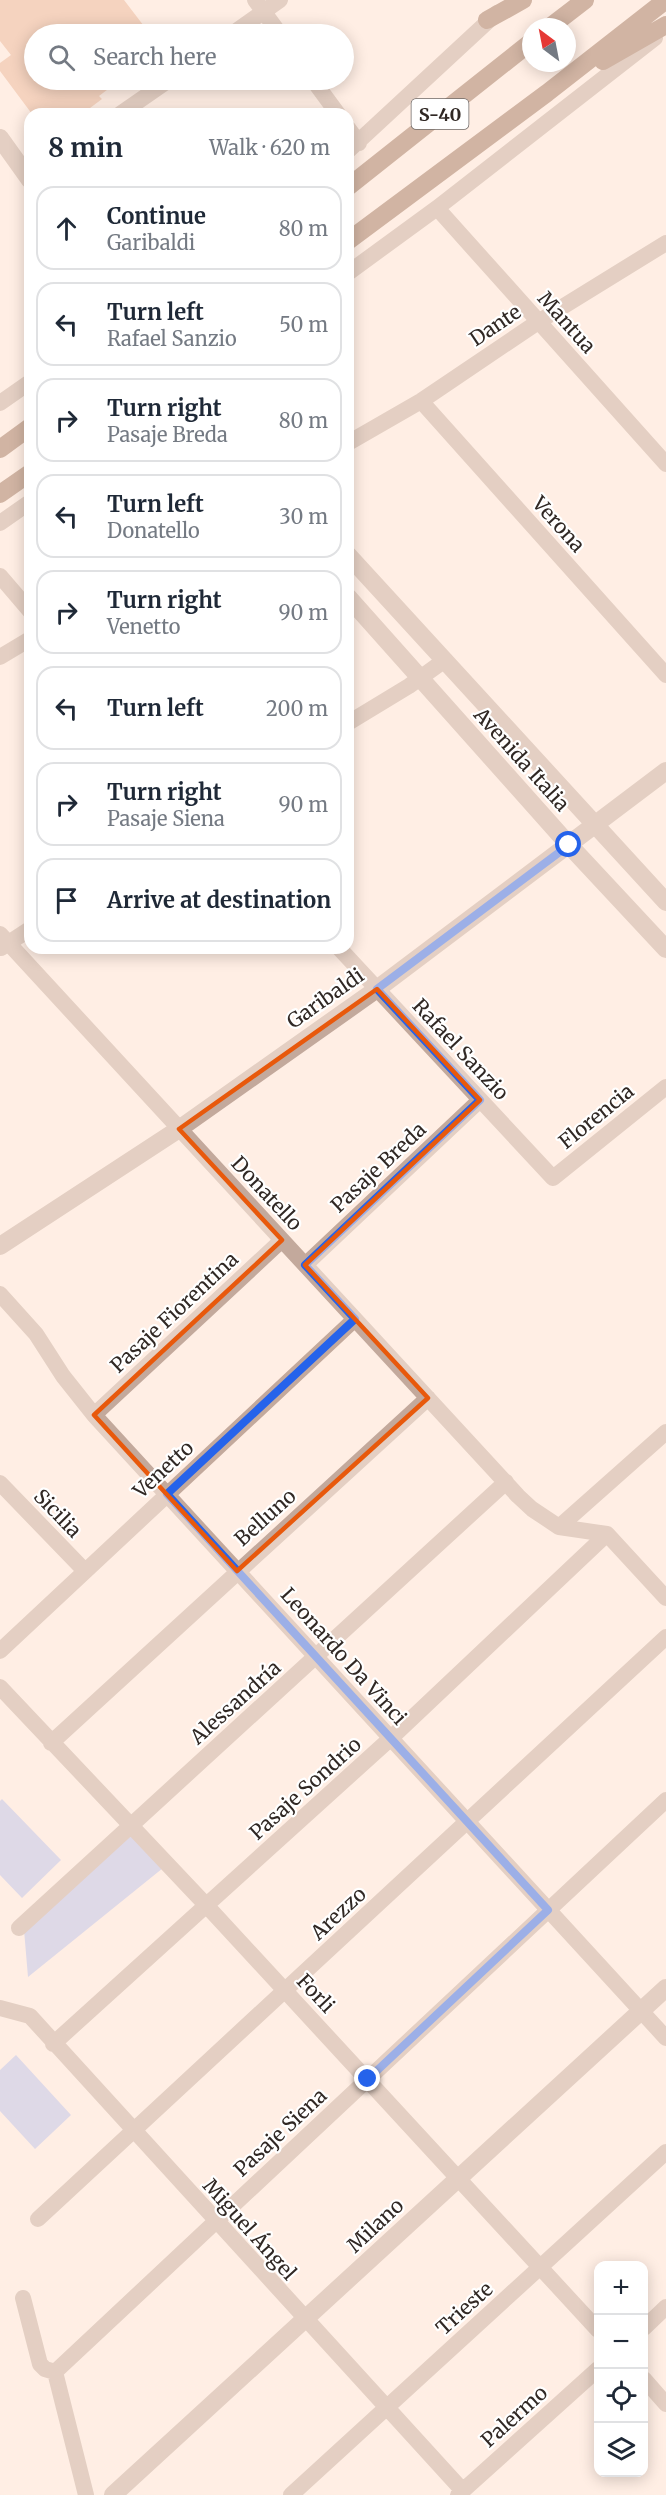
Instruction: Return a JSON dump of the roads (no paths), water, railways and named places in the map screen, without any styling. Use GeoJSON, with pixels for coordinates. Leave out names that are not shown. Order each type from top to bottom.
{"type":"FeatureCollection","features":[{"type":"Feature","properties":{"kind":"main road"},"geometry":{"type":"LineString","coordinates":[[487,20],[523,0]]}},
{"type":"Feature","properties":{"kind":"main road"},"geometry":{"type":"LineString","coordinates":[[562,18],[585,0]]}},
{"type":"Feature","properties":{"kind":"main road","name":"S-40"},"geometry":{"type":"LineString","coordinates":[[354,237],[547,93],[666,0]]}},
{"type":"Feature","properties":{"kind":"main road"},"geometry":{"type":"LineString","coordinates":[[547,93],[666,25]]}},
{"type":"Feature","properties":{"kind":"main road","name":"S-40"},"geometry":{"type":"LineString","coordinates":[[354,181],[522,49]]}},
{"type":"Feature","properties":{"kind":"main road"},"geometry":{"type":"LineString","coordinates":[[354,250],[418,189]]}},
{"type":"Feature","properties":{"kind":"main road"},"geometry":{"type":"LineString","coordinates":[[0,448],[24,431]]}},
{"type":"Feature","properties":{"kind":"main road"},"geometry":{"type":"LineString","coordinates":[[0,494],[24,477]]}},
{"type":"Feature","properties":{"kind":"street"},"geometry":{"type":"LineString","coordinates":[[242,24],[259,6],[280,0]]}},
{"type":"Feature","properties":{"kind":"street"},"geometry":{"type":"LineString","coordinates":[[354,147],[487,20],[515,0]]}},
{"type":"Feature","properties":{"kind":"street"},"geometry":{"type":"LineString","coordinates":[[259,6],[272,24]]}},
{"type":"Feature","properties":{"kind":"street"},"geometry":{"type":"LineString","coordinates":[[354,269],[666,30]]}},
{"type":"Feature","properties":{"kind":"street"},"geometry":{"type":"LineString","coordinates":[[129,108],[155,90]]}},
{"type":"Feature","properties":{"kind":"street"},"geometry":{"type":"LineString","coordinates":[[320,90],[334,108]]}},
{"type":"Feature","properties":{"kind":"street"},"geometry":{"type":"LineString","coordinates":[[0,138],[24,171]]}},
{"type":"Feature","properties":{"kind":"street","name":"Mantua"},"geometry":{"type":"LineString","coordinates":[[436,208],[666,464]]}},
{"type":"Feature","properties":{"kind":"street","name":"Dante"},"geometry":{"type":"LineString","coordinates":[[354,440],[420,401],[538,322],[666,243]]}},
{"type":"Feature","properties":{"kind":"street"},"geometry":{"type":"LineString","coordinates":[[0,403],[24,386]]}},
{"type":"Feature","properties":{"kind":"street","name":"Verona"},"geometry":{"type":"LineString","coordinates":[[420,401],[666,675]]}},
{"type":"Feature","properties":{"kind":"street"},"geometry":{"type":"LineString","coordinates":[[0,523],[24,506]]}},
{"type":"Feature","properties":{"kind":"street","name":"Avenida Italia"},"geometry":{"type":"LineString","coordinates":[[354,561],[666,902]]}},
{"type":"Feature","properties":{"kind":"street"},"geometry":{"type":"LineString","coordinates":[[0,576],[24,604]]}},
{"type":"Feature","properties":{"kind":"street","name":"Avenida Italia"},"geometry":{"type":"LineString","coordinates":[[354,604],[569,845],[666,949]]}},
{"type":"Feature","properties":{"kind":"street"},"geometry":{"type":"LineString","coordinates":[[0,657],[24,643]]}},
{"type":"Feature","properties":{"kind":"street"},"geometry":{"type":"LineString","coordinates":[[354,719],[420,679],[445,660]]}},
{"type":"Feature","properties":{"kind":"street","name":"Garibaldi"},"geometry":{"type":"LineString","coordinates":[[0,1246],[179,1129],[377,989],[666,771]]}},
{"type":"Feature","properties":{"kind":"street"},"geometry":{"type":"LineString","coordinates":[[3,942],[24,932]]}},
{"type":"Feature","properties":{"kind":"street","name":"Donatello"},"geometry":{"type":"LineString","coordinates":[[3,942],[506,1482],[532,1509],[559,1527]]}},
{"type":"Feature","properties":{"kind":"street","name":"Rafael Sanzio"},"geometry":{"type":"LineString","coordinates":[[345,954],[554,1179]]}},
{"type":"Feature","properties":{"kind":"street","name":"Florencia"},"geometry":{"type":"LineString","coordinates":[[554,1179],[666,1086]]}},
{"type":"Feature","properties":{"kind":"street","name":"Pasaje Breda"},"geometry":{"type":"LineString","coordinates":[[305,1265],[480,1100]]}},
{"type":"Feature","properties":{"kind":"street","name":"Pasaje Fiorentina"},"geometry":{"type":"LineString","coordinates":[[94,1415],[282,1240]]}},
{"type":"Feature","properties":{"kind":"street","name":"Leonardo Da Vinci"},"geometry":{"type":"LineString","coordinates":[[0,1294],[36,1334],[63,1376],[94,1415],[666,2038]]}},
{"type":"Feature","properties":{"kind":"street","name":"Venetto"},"geometry":{"type":"LineString","coordinates":[[3,1642],[85,1571],[355,1319]]}},
{"type":"Feature","properties":{"kind":"street","name":"Belluno"},"geometry":{"type":"LineString","coordinates":[[51,1743],[428,1398]]}},
{"type":"Feature","properties":{"kind":"street"},"geometry":{"type":"LineString","coordinates":[[559,1527],[666,1432]]}},
{"type":"Feature","properties":{"kind":"street","name":"Alessandría"},"geometry":{"type":"LineString","coordinates":[[19,1928],[506,1482]]}},
{"type":"Feature","properties":{"kind":"street","name":"Sicilia"},"geometry":{"type":"LineString","coordinates":[[0,1483],[85,1571]]}},
{"type":"Feature","properties":{"kind":"street"},"geometry":{"type":"LineString","coordinates":[[559,1527],[607,1534],[666,1598]]}},
{"type":"Feature","properties":{"kind":"street","name":"Pasaje Sondrio"},"geometry":{"type":"LineString","coordinates":[[53,2044],[391,1738],[607,1534]]}},
{"type":"Feature","properties":{"kind":"street","name":"Arezzo"},"geometry":{"type":"LineString","coordinates":[[38,2219],[666,1637]]}},
{"type":"Feature","properties":{"kind":"street","name":"Forli"},"geometry":{"type":"LineString","coordinates":[[0,1687],[368,2079],[594,2326]]}},
{"type":"Feature","properties":{"kind":"street","name":"Pasaje Siena"},"geometry":{"type":"LineString","coordinates":[[55,2372],[666,1800]]}},
{"type":"Feature","properties":{"kind":"street","name":"Milano"},"geometry":{"type":"LineString","coordinates":[[113,2495],[666,1988]]}},
{"type":"Feature","properties":{"kind":"street","name":"Miguel Ángel"},"geometry":{"type":"LineString","coordinates":[[0,2008],[30,2016],[461,2493]]}},
{"type":"Feature","properties":{"kind":"street","name":"Trieste"},"geometry":{"type":"LineString","coordinates":[[291,2495],[666,2152]]}},
{"type":"Feature","properties":{"kind":"street"},"geometry":{"type":"LineString","coordinates":[[24,2298],[40,2364],[45,2369],[55,2372],[86,2495]]}},
{"type":"Feature","properties":{"kind":"street"},"geometry":{"type":"LineString","coordinates":[[648,2324],[666,2307]]}},
{"type":"Feature","properties":{"kind":"street","name":"Palermo"},"geometry":{"type":"LineString","coordinates":[[461,2493],[594,2373]]}},
{"type":"Feature","properties":{"kind":"street"},"geometry":{"type":"LineString","coordinates":[[648,2384],[666,2404]]}}]}
